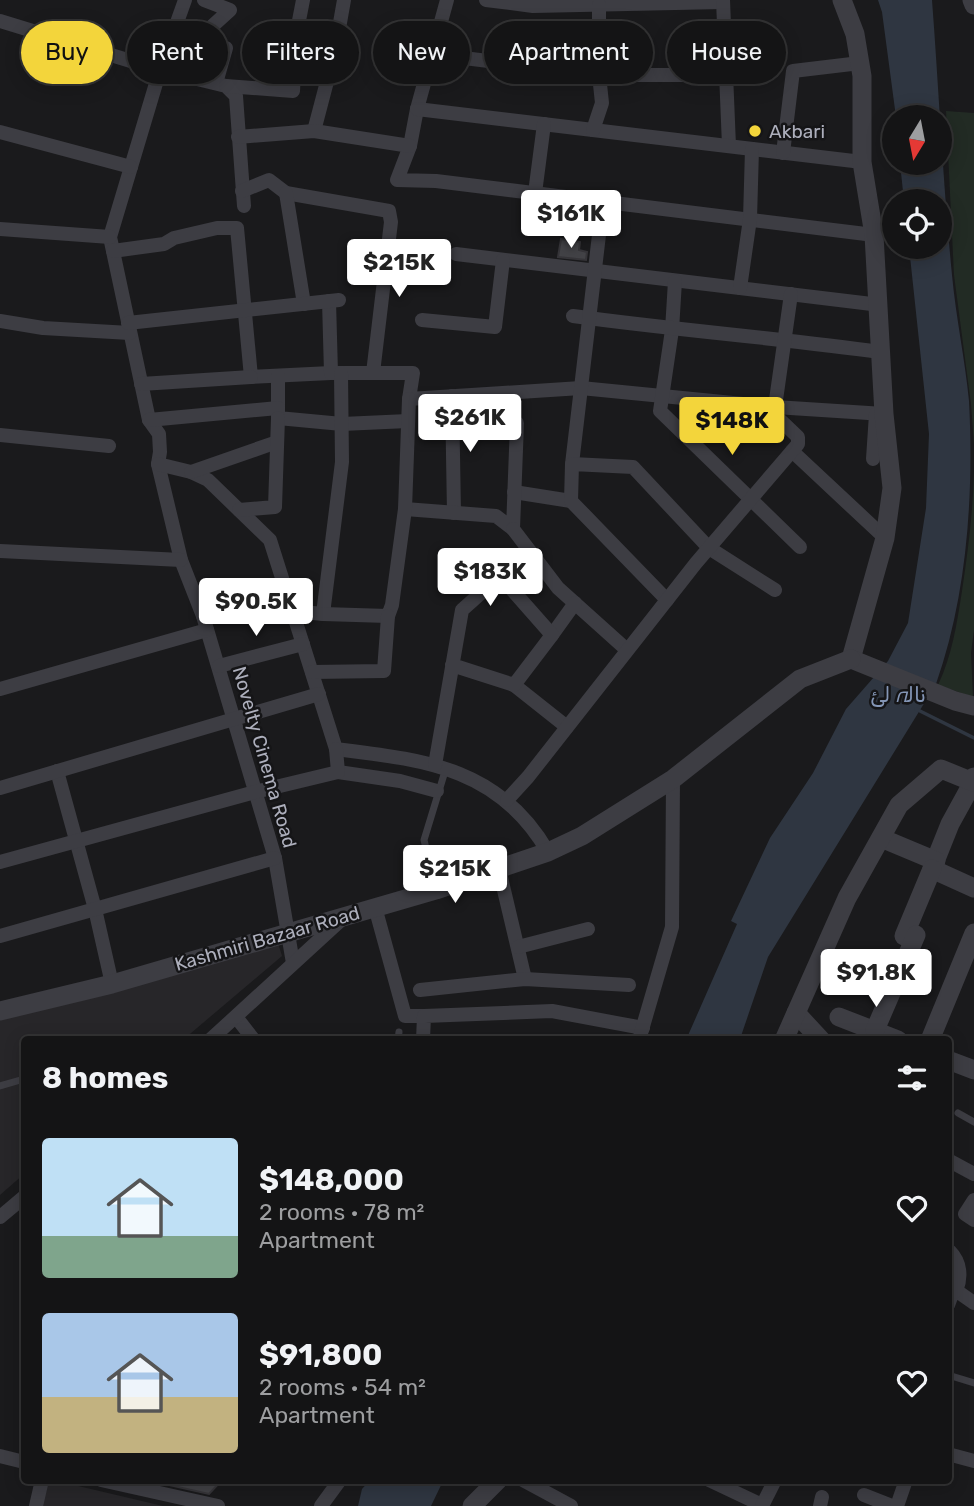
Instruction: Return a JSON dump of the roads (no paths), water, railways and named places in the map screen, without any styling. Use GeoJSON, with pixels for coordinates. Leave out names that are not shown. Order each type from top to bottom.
{"type":"FeatureCollection","features":[{"type":"Feature","properties":{"kind":"street","name":"Novelty Cinema Road"},"geometry":{"type":"LineString","coordinates":[[177,21],[185,0]]}},
{"type":"Feature","properties":{"kind":"street"},"geometry":{"type":"LineString","coordinates":[[204,0],[230,10],[218,21]]}},
{"type":"Feature","properties":{"kind":"street"},"geometry":{"type":"LineString","coordinates":[[221,84],[293,91],[296,36],[303,0]]}},
{"type":"Feature","properties":{"kind":"street"},"geometry":{"type":"LineString","coordinates":[[314,131],[335,51],[344,0]]}},
{"type":"Feature","properties":{"kind":"street"},"geometry":{"type":"LineString","coordinates":[[441,21],[447,0]]}},
{"type":"Feature","properties":{"kind":"street"},"geometry":{"type":"LineString","coordinates":[[486,0],[533,6],[723,1],[724,21]]}},
{"type":"Feature","properties":{"kind":"street"},"geometry":{"type":"LineString","coordinates":[[842,0],[855,34],[862,76],[862,162],[874,235],[880,304],[880,414],[873,459]]}},
{"type":"Feature","properties":{"kind":"street"},"geometry":{"type":"LineString","coordinates":[[972,0],[974,5]]}},
{"type":"Feature","properties":{"kind":"street"},"geometry":{"type":"LineString","coordinates":[[599,5],[599,21]]}},
{"type":"Feature","properties":{"kind":"street"},"geometry":{"type":"LineString","coordinates":[[0,21],[127,59]]}},
{"type":"Feature","properties":{"kind":"street"},"geometry":{"type":"LineString","coordinates":[[783,153],[793,71],[860,62]]}},
{"type":"Feature","properties":{"kind":"street","name":"Novelty Cinema Road"},"geometry":{"type":"LineString","coordinates":[[156,84],[112,244],[149,419],[159,434],[158,464],[181,560],[219,666],[275,858],[293,963]]}},
{"type":"Feature","properties":{"kind":"street"},"geometry":{"type":"LineString","coordinates":[[221,84],[236,96],[244,206]]}},
{"type":"Feature","properties":{"kind":"street"},"geometry":{"type":"LineString","coordinates":[[424,84],[410,146],[397,180],[436,181],[874,235]]}},
{"type":"Feature","properties":{"kind":"street"},"geometry":{"type":"LineString","coordinates":[[593,130],[602,103],[600,84]]}},
{"type":"Feature","properties":{"kind":"street"},"geometry":{"type":"LineString","coordinates":[[726,84],[729,146]]}},
{"type":"Feature","properties":{"kind":"street"},"geometry":{"type":"LineString","coordinates":[[417,109],[862,162]]}},
{"type":"Feature","properties":{"kind":"street"},"geometry":{"type":"LineString","coordinates":[[535,193],[544,124]]}},
{"type":"Feature","properties":{"kind":"street"},"geometry":{"type":"LineString","coordinates":[[238,137],[314,131],[410,146]]}},
{"type":"Feature","properties":{"kind":"street"},"geometry":{"type":"LineString","coordinates":[[0,132],[131,167]]}},
{"type":"Feature","properties":{"kind":"street"},"geometry":{"type":"LineString","coordinates":[[740,288],[750,219],[752,149]]}},
{"type":"Feature","properties":{"kind":"street"},"geometry":{"type":"LineString","coordinates":[[242,191],[269,180],[286,192],[389,211],[391,222],[373,373]]}},
{"type":"Feature","properties":{"kind":"street"},"geometry":{"type":"LineString","coordinates":[[286,192],[304,304]]}},
{"type":"Feature","properties":{"kind":"street"},"geometry":{"type":"LineString","coordinates":[[571,501],[572,464],[603,201]]}},
{"type":"Feature","properties":{"kind":"street"},"geometry":{"type":"LineString","coordinates":[[0,229],[112,244],[164,244],[174,238],[217,228],[237,228],[251,377]]}},
{"type":"Feature","properties":{"kind":"street"},"geometry":{"type":"LineString","coordinates":[[456,254],[880,304]]}},
{"type":"Feature","properties":{"kind":"street"},"geometry":{"type":"LineString","coordinates":[[422,320],[495,327],[503,260]]}},
{"type":"Feature","properties":{"kind":"street"},"geometry":{"type":"LineString","coordinates":[[675,281],[672,330],[660,411],[800,547]]}},
{"type":"Feature","properties":{"kind":"street"},"geometry":{"type":"LineString","coordinates":[[507,800],[709,548],[798,444],[798,438],[777,417],[775,407],[791,295]]}},
{"type":"Feature","properties":{"kind":"street"},"geometry":{"type":"LineString","coordinates":[[0,321],[43,328],[129,328],[245,310],[334,300],[342,463],[323,614]]}},
{"type":"Feature","properties":{"kind":"street"},"geometry":{"type":"LineString","coordinates":[[573,316],[672,330],[785,339],[880,352]]}},
{"type":"Feature","properties":{"kind":"street"},"geometry":{"type":"LineString","coordinates":[[141,384],[336,373],[413,373],[409,399],[405,509],[392,606],[388,616],[384,671],[312,672]]}},
{"type":"Feature","properties":{"kind":"street"},"geometry":{"type":"LineString","coordinates":[[239,510],[275,507],[278,376]]}},
{"type":"Feature","properties":{"kind":"street"},"geometry":{"type":"LineString","coordinates":[[409,399],[581,388],[775,407],[880,414]]}},
{"type":"Feature","properties":{"kind":"street"},"geometry":{"type":"LineString","coordinates":[[452,396],[454,513]]}},
{"type":"Feature","properties":{"kind":"street"},"geometry":{"type":"LineString","coordinates":[[149,419],[278,413],[342,424],[408,421]]}},
{"type":"Feature","properties":{"kind":"street"},"geometry":{"type":"LineString","coordinates":[[880,414],[892,488],[885,538],[851,659],[955,701],[974,706]]}},
{"type":"Feature","properties":{"kind":"street"},"geometry":{"type":"LineString","coordinates":[[489,426],[517,423],[513,529]]}},
{"type":"Feature","properties":{"kind":"street"},"geometry":{"type":"LineString","coordinates":[[0,435],[109,446]]}},
{"type":"Feature","properties":{"kind":"street"},"geometry":{"type":"LineString","coordinates":[[191,472],[277,442]]}},
{"type":"Feature","properties":{"kind":"street"},"geometry":{"type":"LineString","coordinates":[[792,451],[885,538]]}},
{"type":"Feature","properties":{"kind":"street"},"geometry":{"type":"LineString","coordinates":[[158,464],[191,472],[208,480],[270,540],[336,748],[338,772]]}},
{"type":"Feature","properties":{"kind":"street"},"geometry":{"type":"LineString","coordinates":[[572,464],[633,467],[709,548],[775,590]]}},
{"type":"Feature","properties":{"kind":"street"},"geometry":{"type":"LineString","coordinates":[[514,492],[571,501],[667,600]]}},
{"type":"Feature","properties":{"kind":"street"},"geometry":{"type":"LineString","coordinates":[[405,509],[496,516],[513,529],[558,588],[627,650]]}},
{"type":"Feature","properties":{"kind":"street"},"geometry":{"type":"LineString","coordinates":[[0,551],[181,560]]}},
{"type":"Feature","properties":{"kind":"street"},"geometry":{"type":"LineString","coordinates":[[440,766],[452,665],[462,610],[500,576],[552,635]]}},
{"type":"Feature","properties":{"kind":"street"},"geometry":{"type":"LineString","coordinates":[[0,689],[287,594]]}},
{"type":"Feature","properties":{"kind":"street"},"geometry":{"type":"LineString","coordinates":[[514,685],[575,603]]}},
{"type":"Feature","properties":{"kind":"street"},"geometry":{"type":"LineString","coordinates":[[293,611],[388,616]]}},
{"type":"Feature","properties":{"kind":"street"},"geometry":{"type":"LineString","coordinates":[[219,666],[303,644]]}},
{"type":"Feature","properties":{"kind":"street","name":"Kashmiri Bazaar Road"},"geometry":{"type":"LineString","coordinates":[[0,1011],[112,984],[436,891],[548,852],[582,836],[674,779],[800,678],[851,659]]}},
{"type":"Feature","properties":{"kind":"street"},"geometry":{"type":"LineString","coordinates":[[452,665],[514,685],[567,727]]}},
{"type":"Feature","properties":{"kind":"street"},"geometry":{"type":"LineString","coordinates":[[0,788],[319,694]]}},
{"type":"Feature","properties":{"kind":"street"},"geometry":{"type":"LineString","coordinates":[[336,748],[411,758],[466,775],[507,800],[534,827],[548,852]]}},
{"type":"Feature","properties":{"kind":"street"},"geometry":{"type":"LineString","coordinates":[[786,1036],[847,898],[899,805],[941,769],[973,779],[934,865],[890,996],[875,1030]]}},
{"type":"Feature","properties":{"kind":"street"},"geometry":{"type":"LineString","coordinates":[[57,771],[95,909],[112,984]]}},
{"type":"Feature","properties":{"kind":"street"},"geometry":{"type":"LineString","coordinates":[[0,862],[338,772],[400,781],[437,791]]}},
{"type":"Feature","properties":{"kind":"street"},"geometry":{"type":"LineString","coordinates":[[375,907],[405,1016],[552,1011],[641,1034],[672,927],[674,779]]}},
{"type":"Feature","properties":{"kind":"street"},"geometry":{"type":"LineString","coordinates":[[881,838],[974,888]]}},
{"type":"Feature","properties":{"kind":"street"},"geometry":{"type":"LineString","coordinates":[[0,936],[275,858]]}},
{"type":"Feature","properties":{"kind":"street"},"geometry":{"type":"LineString","coordinates":[[499,869],[524,979]]}},
{"type":"Feature","properties":{"kind":"street"},"geometry":{"type":"LineString","coordinates":[[215,1036],[346,915]]}},
{"type":"Feature","properties":{"kind":"street"},"geometry":{"type":"LineString","coordinates":[[518,947],[587,929]]}},
{"type":"Feature","properties":{"kind":"street"},"geometry":{"type":"LineString","coordinates":[[932,1036],[974,933]]}},
{"type":"Feature","properties":{"kind":"street"},"geometry":{"type":"LineString","coordinates":[[420,990],[524,979],[629,985]]}},
{"type":"Feature","properties":{"kind":"street"},"geometry":{"type":"LineString","coordinates":[[796,1013],[817,1036]]}},
{"type":"Feature","properties":{"kind":"street"},"geometry":{"type":"LineString","coordinates":[[423,1036],[424,1016]]}},
{"type":"Feature","properties":{"kind":"street"},"geometry":{"type":"LineString","coordinates":[[236,1017],[251,1036]]}},
{"type":"Feature","properties":{"kind":"street"},"geometry":{"type":"LineString","coordinates":[[839,1017],[889,1036]]}},
{"type":"Feature","properties":{"kind":"street"},"geometry":{"type":"LineString","coordinates":[[952,1062],[974,1070]]}},
{"type":"Feature","properties":{"kind":"street"},"geometry":{"type":"LineString","coordinates":[[952,1162],[974,1174]]}},
{"type":"Feature","properties":{"kind":"street"},"geometry":{"type":"LineString","coordinates":[[0,1217],[21,1200]]}},
{"type":"Feature","properties":{"kind":"street"},"geometry":{"type":"LineString","coordinates":[[974,1200],[965,1214],[974,1220]]}},
{"type":"Feature","properties":{"kind":"street"},"geometry":{"type":"LineString","coordinates":[[952,1257],[958,1279],[952,1294]]}},
{"type":"Feature","properties":{"kind":"street"},"geometry":{"type":"LineString","coordinates":[[952,1297],[974,1303]]}},
{"type":"Feature","properties":{"kind":"street"},"geometry":{"type":"LineString","coordinates":[[952,1455],[974,1461]]}},
{"type":"Feature","properties":{"kind":"street"},"geometry":{"type":"LineString","coordinates":[[0,1456],[21,1461]]}},
{"type":"Feature","properties":{"kind":"street"},"geometry":{"type":"LineString","coordinates":[[36,1506],[40,1484]]}},
{"type":"Feature","properties":{"kind":"street"},"geometry":{"type":"LineString","coordinates":[[113,1484],[166,1501],[218,1506]]}},
{"type":"Feature","properties":{"kind":"street"},"geometry":{"type":"LineString","coordinates":[[321,1506],[337,1484]]}},
{"type":"Feature","properties":{"kind":"street"},"geometry":{"type":"LineString","coordinates":[[472,1506],[494,1484]]}},
{"type":"Feature","properties":{"kind":"street"},"geometry":{"type":"LineString","coordinates":[[530,1484],[571,1506]]}},
{"type":"Feature","properties":{"kind":"street"},"geometry":{"type":"LineString","coordinates":[[717,1484],[762,1506],[773,1484]]}},
{"type":"Feature","properties":{"kind":"street"},"geometry":{"type":"LineString","coordinates":[[864,1494],[895,1506],[904,1484]]}},
{"type":"Feature","properties":{"kind":"lane"},"geometry":{"type":"LineString","coordinates":[[436,891],[424,840],[437,791],[440,766]]}},
{"type":"Feature","properties":{"kind":"lane"},"geometry":{"type":"LineString","coordinates":[[857,983],[890,996]]}},
{"type":"Feature","properties":{"kind":"lane"},"geometry":{"type":"LineString","coordinates":[[0,1086],[21,1080]]}},
{"type":"Feature","properties":{"kind":"lane"},"geometry":{"type":"LineString","coordinates":[[958,1112],[974,1122]]}},
{"type":"Feature","properties":{"kind":"lane"},"geometry":{"type":"LineString","coordinates":[[952,1376],[974,1383]]}},
{"type":"Feature","properties":{"kind":"water"},"geometry":{"type":"Polygon","coordinates":[[[878,0],[932,0],[939,105],[894,105],[882,12],[878,0]]]}},
{"type":"Feature","properties":{"kind":"water"},"geometry":{"type":"Polygon","coordinates":[[[901,175],[944,175],[945,189],[903,189],[901,175]]]}},
{"type":"Feature","properties":{"kind":"water","name":"نالہ لئ"},"geometry":{"type":"Polygon","coordinates":[[[910,259],[951,259],[969,401],[969,508],[955,616],[936,684],[768,957],[741,1036],[688,1036],[737,924],[731,921],[770,838],[813,773],[846,709],[888,661],[908,623],[926,508],[929,434],[910,259]]]}},
{"type":"Feature","properties":{"kind":"water"},"geometry":{"type":"Polygon","coordinates":[[[366,1484],[442,1484],[431,1506],[358,1506],[362,1489],[366,1484]]]}},
{"type":"Feature","properties":{"kind":"waterway","name":"نالہ لئ"},"geometry":{"type":"LineString","coordinates":[[916,709],[974,738]]}},
{"type":"Feature","properties":{"kind":"place","name":"Akbari"},"geometry":{"type":"Point","coordinates":[755,131]}}]}
